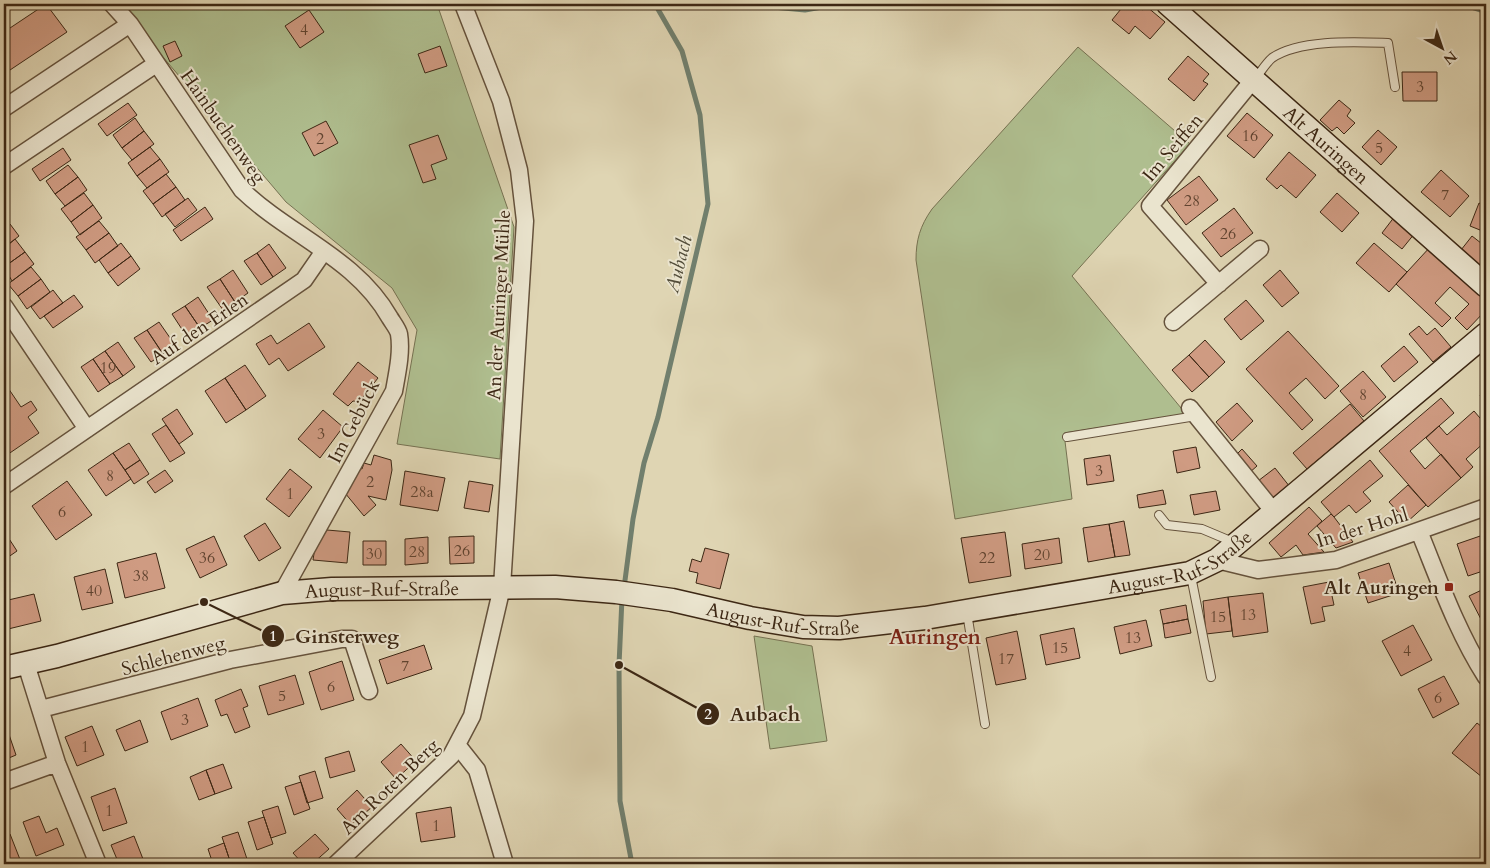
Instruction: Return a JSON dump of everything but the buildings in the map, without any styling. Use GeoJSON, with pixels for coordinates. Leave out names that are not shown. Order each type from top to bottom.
{"type":"FeatureCollection","features":[{"type":"Feature","properties":{"kind":"street","name":"Hainbuchenweg"},"geometry":{"type":"LineString","coordinates":[[112,4],[130,24],[242,190],[257,205],[324,252]]}},
{"type":"Feature","properties":{"kind":"street","name":"An der Auringer Mühle"},"geometry":{"type":"LineString","coordinates":[[463,4],[501,101],[519,170],[525,221],[502,587]]}},
{"type":"Feature","properties":{"kind":"street","name":"Alt Auringen"},"geometry":{"type":"LineString","coordinates":[[1168,4],[1486,286]]}},
{"type":"Feature","properties":{"kind":"street"},"geometry":{"type":"LineString","coordinates":[[4,108],[130,24]]}},
{"type":"Feature","properties":{"kind":"street"},"geometry":{"type":"LineString","coordinates":[[4,166],[156,64]]}},
{"type":"Feature","properties":{"kind":"street","name":"Im Seiffen"},"geometry":{"type":"LineString","coordinates":[[1219,284],[1150,206],[1253,80]]}},
{"type":"Feature","properties":{"kind":"street"},"geometry":{"type":"LineString","coordinates":[[1173,322],[1260,249]]}},
{"type":"Feature","properties":{"kind":"street","name":"Auf den Erlen"},"geometry":{"type":"LineString","coordinates":[[4,486],[304,280],[324,252]]}},
{"type":"Feature","properties":{"kind":"street","name":"Im Gebück"},"geometry":{"type":"LineString","coordinates":[[282,593],[394,391],[399,361],[399,334],[381,301],[360,277],[324,252]]}},
{"type":"Feature","properties":{"kind":"street"},"geometry":{"type":"LineString","coordinates":[[4,306],[87,429]]}},
{"type":"Feature","properties":{"kind":"street","name":"August-Ruf-Straße"},"geometry":{"type":"LineString","coordinates":[[4,668],[26,664],[282,593],[332,589],[555,587],[626,593],[803,627],[839,628],[967,611],[1190,573],[1217,560],[1486,334]]}},
{"type":"Feature","properties":{"kind":"street"},"geometry":{"type":"LineString","coordinates":[[1193,412],[1274,512]]}},
{"type":"Feature","properties":{"kind":"street","name":"In der Hohl"},"geometry":{"type":"LineString","coordinates":[[1217,560],[1258,570],[1336,560],[1486,507]]}},
{"type":"Feature","properties":{"kind":"street"},"geometry":{"type":"LineString","coordinates":[[1419,531],[1443,590],[1476,661],[1486,677]]}},
{"type":"Feature","properties":{"kind":"street","name":"Am Roten Berg"},"geometry":{"type":"LineString","coordinates":[[336,864],[452,756],[458,746],[472,716],[502,587]]}},
{"type":"Feature","properties":{"kind":"street","name":"Schlehenweg"},"geometry":{"type":"LineString","coordinates":[[40,709],[230,660],[342,639],[352,639],[369,691]]}},
{"type":"Feature","properties":{"kind":"street"},"geometry":{"type":"LineString","coordinates":[[26,664],[57,763],[98,864]]}},
{"type":"Feature","properties":{"kind":"street"},"geometry":{"type":"LineString","coordinates":[[458,746],[477,770],[505,864]]}},
{"type":"Feature","properties":{"kind":"street"},"geometry":{"type":"LineString","coordinates":[[4,782],[57,763]]}},
{"type":"Feature","properties":{"kind":"lane"},"geometry":{"type":"LineString","coordinates":[[1253,80],[1272,58],[1297,48],[1330,43],[1388,43],[1394,87]]}},
{"type":"Feature","properties":{"kind":"lane"},"geometry":{"type":"LineString","coordinates":[[1067,437],[1193,412]]}},
{"type":"Feature","properties":{"kind":"lane"},"geometry":{"type":"LineString","coordinates":[[1159,515],[1167,525],[1202,528],[1237,543]]}},
{"type":"Feature","properties":{"kind":"lane"},"geometry":{"type":"LineString","coordinates":[[1190,573],[1211,677]]}},
{"type":"Feature","properties":{"kind":"lane"},"geometry":{"type":"LineString","coordinates":[[967,611],[985,724]]}},
{"type":"Feature","properties":{"kind":"green space"},"geometry":{"type":"Polygon","coordinates":[[[118,4],[437,4],[514,227],[500,459],[397,444],[417,330],[392,288],[286,202],[118,4]]]}},
{"type":"Feature","properties":{"kind":"green space"},"geometry":{"type":"Polygon","coordinates":[[[1078,47],[1190,144],[1072,276],[1186,414],[1064,433],[1072,499],[955,519],[916,260],[920,233],[924,221],[932,209],[1078,47]]]}},
{"type":"Feature","properties":{"kind":"green space"},"geometry":{"type":"Polygon","coordinates":[[[754,636],[812,646],[827,741],[770,749],[754,636]]]}},
{"type":"Feature","properties":{"kind":"waterway","name":"Aubach"},"geometry":{"type":"LineString","coordinates":[[624,588],[633,519],[644,463],[658,417],[708,204],[700,115],[682,51],[655,4]]}},
{"type":"Feature","properties":{"kind":"waterway"},"geometry":{"type":"LineString","coordinates":[[742,4],[805,10],[839,4]]}},
{"type":"Feature","properties":{"kind":"waterway"},"geometry":{"type":"LineString","coordinates":[[1462,4],[1486,12]]}},
{"type":"Feature","properties":{"kind":"waterway","name":"Aubach"},"geometry":{"type":"LineString","coordinates":[[622,598],[619,665],[620,801],[632,864]]}},
{"type":"Feature","properties":{"kind":"place","name":"Alt Auringen"},"geometry":{"type":"Point","coordinates":[1449,587]}},
{"type":"Feature","properties":{"kind":"place","name":"Ginsterweg"},"geometry":{"type":"Point","coordinates":[204,602]}},
{"type":"Feature","properties":{"kind":"place","name":"Aubach"},"geometry":{"type":"Point","coordinates":[619,665]}},
{"type":"Feature","properties":{"kind":"district","name":"Auringen"},"geometry":{"type":"Point","coordinates":[935,637]}}]}
